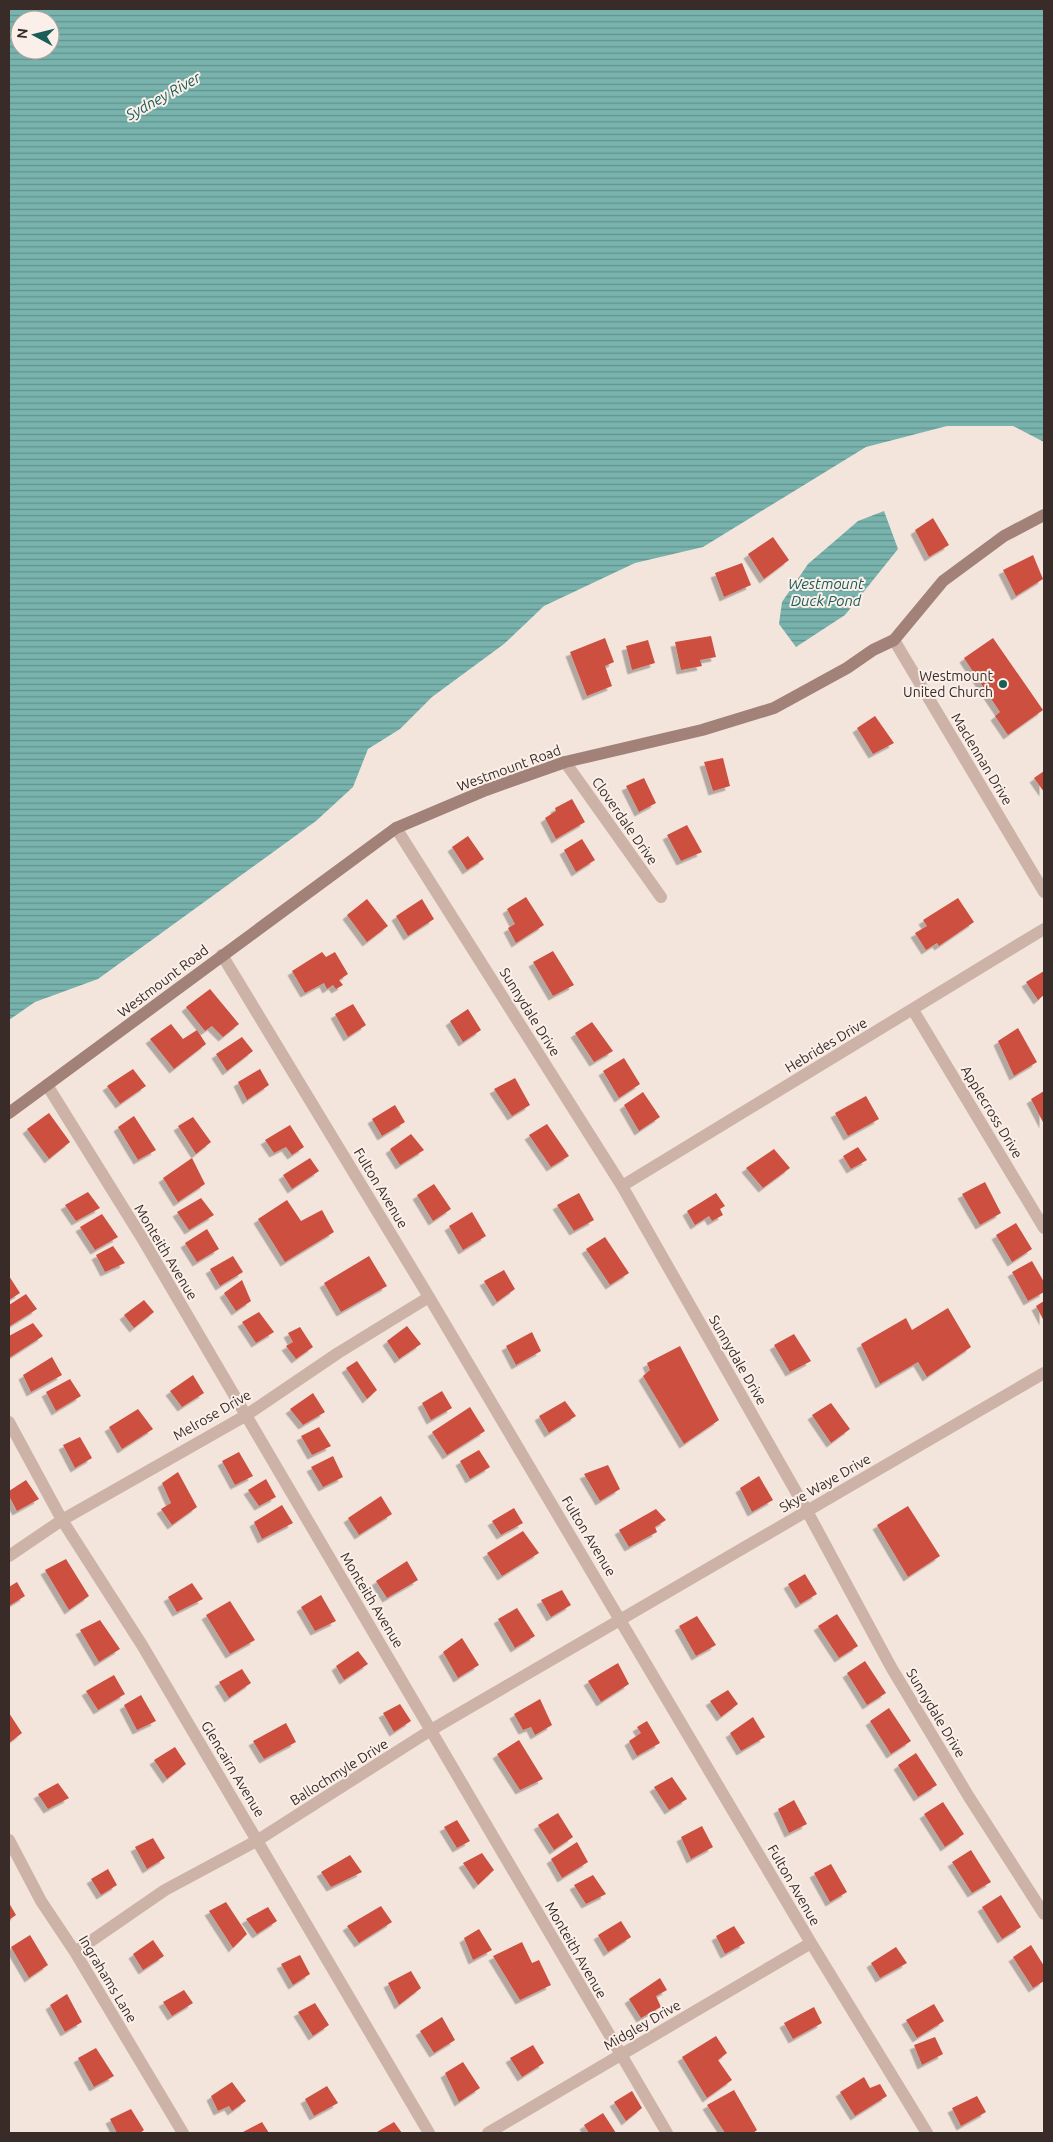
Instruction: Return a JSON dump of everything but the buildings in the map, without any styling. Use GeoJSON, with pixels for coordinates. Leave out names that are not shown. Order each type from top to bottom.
{"type":"FeatureCollection","features":[{"type":"Feature","properties":{"kind":"main road","name":"Westmount Road"},"geometry":{"type":"LineString","coordinates":[[9,1113],[396,828],[486,790],[565,762],[702,730],[774,708],[847,668],[873,650],[894,640],[943,581],[1004,536],[1044,515]]}},
{"type":"Feature","properties":{"kind":"street","name":"Maclennan Drive"},"geometry":{"type":"LineString","coordinates":[[894,640],[1044,892]]}},
{"type":"Feature","properties":{"kind":"street","name":"Cloverdale Drive"},"geometry":{"type":"LineString","coordinates":[[565,762],[660,897]]}},
{"type":"Feature","properties":{"kind":"street","name":"Sunnydale Drive"},"geometry":{"type":"LineString","coordinates":[[396,828],[622,1186],[807,1511],[891,1667],[969,1797],[1044,1914]]}},
{"type":"Feature","properties":{"kind":"street","name":"Hebrides Drive"},"geometry":{"type":"LineString","coordinates":[[622,1186],[1044,929]]}},
{"type":"Feature","properties":{"kind":"street","name":"Fulton Avenue"},"geometry":{"type":"LineString","coordinates":[[222,955],[429,1297],[811,1943],[927,2133]]}},
{"type":"Feature","properties":{"kind":"street","name":"Applecross Drive"},"geometry":{"type":"LineString","coordinates":[[913,1010],[1044,1228]]}},
{"type":"Feature","properties":{"kind":"street","name":"Monteith Avenue"},"geometry":{"type":"LineString","coordinates":[[47,1085],[142,1238],[667,2133]]}},
{"type":"Feature","properties":{"kind":"street","name":"Melrose Drive"},"geometry":{"type":"LineString","coordinates":[[9,1556],[62,1520],[245,1416],[338,1353],[429,1297]]}},
{"type":"Feature","properties":{"kind":"street","name":"Skye Waye Drive"},"geometry":{"type":"LineString","coordinates":[[621,1620],[1044,1373]]}},
{"type":"Feature","properties":{"kind":"street","name":"Glencairn Avenue"},"geometry":{"type":"LineString","coordinates":[[9,1422],[62,1520],[142,1645],[429,2133]]}},
{"type":"Feature","properties":{"kind":"street","name":"Ballochmyle Drive"},"geometry":{"type":"LineString","coordinates":[[75,1952],[165,1890],[258,1840],[431,1730],[621,1620]]}},
{"type":"Feature","properties":{"kind":"street","name":"Ingrahams Lane"},"geometry":{"type":"LineString","coordinates":[[9,1840],[42,1901],[75,1952],[183,2133]]}},
{"type":"Feature","properties":{"kind":"street","name":"Midgley Drive"},"geometry":{"type":"LineString","coordinates":[[488,2133],[811,1943]]}},
{"type":"Feature","properties":{"kind":"water","name":"Sydney River"},"geometry":{"type":"Polygon","coordinates":[[[9,9],[1044,9],[1044,442],[1013,426],[947,426],[866,447],[703,547],[635,563],[544,606],[504,644],[432,697],[400,729],[368,749],[353,787],[316,821],[98,979],[35,1002],[9,1020],[9,9]]]}},
{"type":"Feature","properties":{"kind":"water","name":"Westmount Duck Pond"},"geometry":{"type":"Polygon","coordinates":[[[884,511],[898,549],[845,615],[796,647],[779,624],[782,602],[808,564],[858,521],[884,511]]]}},
{"type":"Feature","properties":{"kind":"place","name":"Westmount United Church"},"geometry":{"type":"Point","coordinates":[1003,684]}}]}
